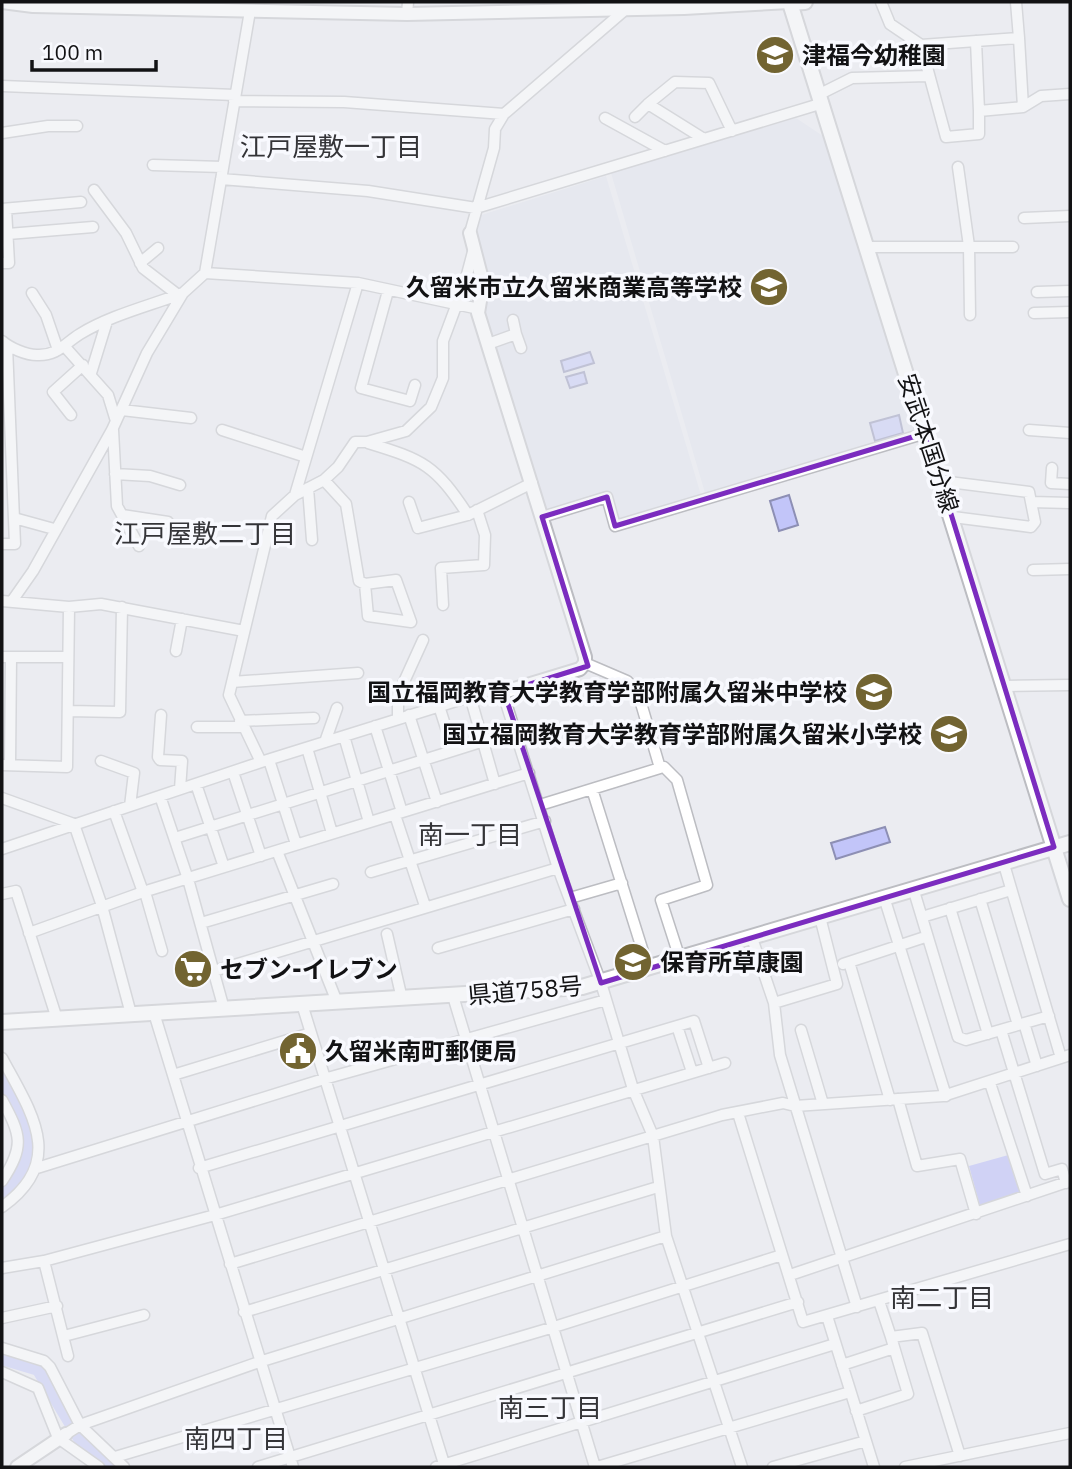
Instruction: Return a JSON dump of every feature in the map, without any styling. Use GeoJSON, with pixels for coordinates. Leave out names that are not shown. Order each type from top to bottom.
{"type":"FeatureCollection","features":[{"type":"Feature","properties":{"kind":"main road","name":"安武本国分線"},"geometry":{"type":"LineString","coordinates":[[795,2],[822,98],[1070,899]]}},
{"type":"Feature","properties":{"kind":"main road","name":"県道758号"},"geometry":{"type":"LineString","coordinates":[[2,1022],[562,989],[601,983],[1070,843]]}},
{"type":"Feature","properties":{"kind":"street"},"geometry":{"type":"LineString","coordinates":[[2,2],[220,6],[250,11],[282,7],[626,9],[795,2]]}},
{"type":"Feature","properties":{"kind":"street"},"geometry":{"type":"LineString","coordinates":[[881,2],[890,24],[921,45],[1019,38]]}},
{"type":"Feature","properties":{"kind":"street"},"geometry":{"type":"LineString","coordinates":[[1016,2],[1023,107]]}},
{"type":"Feature","properties":{"kind":"street"},"geometry":{"type":"LineString","coordinates":[[626,9],[504,114],[495,129],[494,148],[470,233],[483,283],[479,309],[488,344],[585,663],[626,681],[638,693],[660,768]]}},
{"type":"Feature","properties":{"kind":"street"},"geometry":{"type":"LineString","coordinates":[[7,601],[33,571],[54,529],[114,426],[148,353],[181,294],[205,273],[250,11]]}},
{"type":"Feature","properties":{"kind":"street"},"geometry":{"type":"LineString","coordinates":[[921,45],[946,137],[979,134],[976,41]]}},
{"type":"Feature","properties":{"kind":"street"},"geometry":{"type":"LineString","coordinates":[[221,179],[368,191],[476,208],[732,131],[822,98],[852,78],[929,76]]}},
{"type":"Feature","properties":{"kind":"street"},"geometry":{"type":"LineString","coordinates":[[635,117],[675,82],[709,83],[732,131]]}},
{"type":"Feature","properties":{"kind":"street"},"geometry":{"type":"LineString","coordinates":[[2,86],[504,114]]}},
{"type":"Feature","properties":{"kind":"street"},"geometry":{"type":"LineString","coordinates":[[979,111],[1023,107],[1041,96],[1070,93]]}},
{"type":"Feature","properties":{"kind":"street"},"geometry":{"type":"LineString","coordinates":[[648,104],[704,139]]}},
{"type":"Feature","properties":{"kind":"street"},"geometry":{"type":"LineString","coordinates":[[605,118],[665,151]]}},
{"type":"Feature","properties":{"kind":"street"},"geometry":{"type":"LineString","coordinates":[[2,133],[48,126],[78,126]]}},
{"type":"Feature","properties":{"kind":"street"},"geometry":{"type":"LineString","coordinates":[[153,165],[223,167]]}},
{"type":"Feature","properties":{"kind":"street"},"geometry":{"type":"LineString","coordinates":[[958,167],[969,246],[970,315]]}},
{"type":"Feature","properties":{"kind":"street"},"geometry":{"type":"LineString","coordinates":[[94,190],[126,233],[140,263],[181,294]]}},
{"type":"Feature","properties":{"kind":"street"},"geometry":{"type":"LineString","coordinates":[[2,263],[9,262],[4,209],[81,202]]}},
{"type":"Feature","properties":{"kind":"street"},"geometry":{"type":"LineString","coordinates":[[1024,218],[1070,216]]}},
{"type":"Feature","properties":{"kind":"street"},"geometry":{"type":"LineString","coordinates":[[8,234],[93,227]]}},
{"type":"Feature","properties":{"kind":"street"},"geometry":{"type":"LineString","coordinates":[[868,247],[1013,247]]}},
{"type":"Feature","properties":{"kind":"street"},"geometry":{"type":"LineString","coordinates":[[140,263],[158,248]]}},
{"type":"Feature","properties":{"kind":"street"},"geometry":{"type":"LineString","coordinates":[[296,844],[283,803],[265,761],[242,724],[229,695],[272,516],[295,495],[324,480],[338,467],[355,442],[368,442],[406,431],[432,407],[443,378],[443,341],[474,248]]}},
{"type":"Feature","properties":{"kind":"street"},"geometry":{"type":"LineString","coordinates":[[205,273],[358,283],[479,309]]}},
{"type":"Feature","properties":{"kind":"street"},"geometry":{"type":"LineString","coordinates":[[295,495],[358,283]]}},
{"type":"Feature","properties":{"kind":"street"},"geometry":{"type":"LineString","coordinates":[[388,290],[361,387],[411,401],[415,385]]}},
{"type":"Feature","properties":{"kind":"street"},"geometry":{"type":"LineString","coordinates":[[1037,292],[1070,291]]}},
{"type":"Feature","properties":{"kind":"street"},"geometry":{"type":"LineString","coordinates":[[32,293],[62,349],[87,369],[108,395],[114,426],[114,495],[139,546]]}},
{"type":"Feature","properties":{"kind":"street"},"geometry":{"type":"LineString","coordinates":[[2,544],[15,544],[6,429],[5,343],[36,355],[62,349],[76,336],[107,321],[181,294]]}},
{"type":"Feature","properties":{"kind":"street"},"geometry":{"type":"LineString","coordinates":[[1034,313],[1070,312]]}},
{"type":"Feature","properties":{"kind":"street"},"geometry":{"type":"LineString","coordinates":[[513,320],[521,348]]}},
{"type":"Feature","properties":{"kind":"street"},"geometry":{"type":"LineString","coordinates":[[71,415],[52,392],[87,369],[107,321]]}},
{"type":"Feature","properties":{"kind":"street"},"geometry":{"type":"LineString","coordinates":[[488,344],[516,334]]}},
{"type":"Feature","properties":{"kind":"street"},"geometry":{"type":"LineString","coordinates":[[122,410],[191,418]]}},
{"type":"Feature","properties":{"kind":"street"},"geometry":{"type":"LineString","coordinates":[[222,430],[306,457]]}},
{"type":"Feature","properties":{"kind":"street"},"geometry":{"type":"LineString","coordinates":[[1028,430],[1070,433]]}},
{"type":"Feature","properties":{"kind":"street"},"geometry":{"type":"LineString","coordinates":[[542,517],[607,497],[615,526],[926,433]]}},
{"type":"Feature","properties":{"kind":"street"},"geometry":{"type":"LineString","coordinates":[[368,442],[418,459],[445,480],[472,512],[485,535],[484,565],[441,568],[443,606]]}},
{"type":"Feature","properties":{"kind":"street"},"geometry":{"type":"LineString","coordinates":[[1052,468],[1051,483],[1070,484]]}},
{"type":"Feature","properties":{"kind":"street"},"geometry":{"type":"LineString","coordinates":[[115,474],[150,476],[180,485]]}},
{"type":"Feature","properties":{"kind":"street"},"geometry":{"type":"LineString","coordinates":[[324,480],[346,504],[359,581],[365,584],[396,580],[411,622],[368,616],[365,584]]}},
{"type":"Feature","properties":{"kind":"street"},"geometry":{"type":"LineString","coordinates":[[941,481],[1029,492],[1035,522],[1031,527],[953,517]]}},
{"type":"Feature","properties":{"kind":"street"},"geometry":{"type":"LineString","coordinates":[[409,502],[418,528],[472,512],[531,484]]}},
{"type":"Feature","properties":{"kind":"street"},"geometry":{"type":"LineString","coordinates":[[308,488],[312,540]]}},
{"type":"Feature","properties":{"kind":"street"},"geometry":{"type":"LineString","coordinates":[[1031,502],[1070,503]]}},
{"type":"Feature","properties":{"kind":"street"},"geometry":{"type":"LineString","coordinates":[[122,515],[168,522]]}},
{"type":"Feature","properties":{"kind":"street"},"geometry":{"type":"LineString","coordinates":[[14,518],[54,529]]}},
{"type":"Feature","properties":{"kind":"street"},"geometry":{"type":"LineString","coordinates":[[1033,570],[1070,569]]}},
{"type":"Feature","properties":{"kind":"street"},"geometry":{"type":"LineString","coordinates":[[7,601],[69,607],[101,604],[244,631]]}},
{"type":"Feature","properties":{"kind":"street"},"geometry":{"type":"LineString","coordinates":[[68,657],[7,657],[6,764],[67,766],[69,607]]}},
{"type":"Feature","properties":{"kind":"street"},"geometry":{"type":"LineString","coordinates":[[68,711],[120,712],[122,607]]}},
{"type":"Feature","properties":{"kind":"street"},"geometry":{"type":"LineString","coordinates":[[176,651],[181,618]]}},
{"type":"Feature","properties":{"kind":"street"},"geometry":{"type":"LineString","coordinates":[[423,640],[398,695],[404,717],[425,760],[437,802]]}},
{"type":"Feature","properties":{"kind":"street"},"geometry":{"type":"LineString","coordinates":[[504,692],[580,669],[585,663]]}},
{"type":"Feature","properties":{"kind":"street"},"geometry":{"type":"LineString","coordinates":[[232,682],[358,673]]}},
{"type":"Feature","properties":{"kind":"street"},"geometry":{"type":"LineString","coordinates":[[1006,686],[1070,685]]}},
{"type":"Feature","properties":{"kind":"street"},"geometry":{"type":"LineString","coordinates":[[2,849],[265,761],[501,687],[558,869],[601,983],[633,1089],[653,1136],[666,1236],[700,1332],[742,1467]]}},
{"type":"Feature","properties":{"kind":"street"},"geometry":{"type":"LineString","coordinates":[[470,696],[495,784]]}},
{"type":"Feature","properties":{"kind":"street"},"geometry":{"type":"LineString","coordinates":[[439,706],[453,750]]}},
{"type":"Feature","properties":{"kind":"street"},"geometry":{"type":"LineString","coordinates":[[325,742],[337,708]]}},
{"type":"Feature","properties":{"kind":"street"},"geometry":{"type":"LineString","coordinates":[[161,715],[158,757],[160,760],[182,761],[180,789]]}},
{"type":"Feature","properties":{"kind":"street"},"geometry":{"type":"LineString","coordinates":[[198,727],[314,718]]}},
{"type":"Feature","properties":{"kind":"street"},"geometry":{"type":"LineString","coordinates":[[375,726],[389,772],[408,860],[425,906]]}},
{"type":"Feature","properties":{"kind":"street"},"geometry":{"type":"LineString","coordinates":[[175,838],[516,731]]}},
{"type":"Feature","properties":{"kind":"street"},"geometry":{"type":"LineString","coordinates":[[344,736],[369,822]]}},
{"type":"Feature","properties":{"kind":"street"},"geometry":{"type":"LineString","coordinates":[[307,748],[332,833]]}},
{"type":"Feature","properties":{"kind":"street"},"geometry":{"type":"LineString","coordinates":[[101,761],[134,774],[130,806]]}},
{"type":"Feature","properties":{"kind":"street"},"geometry":{"type":"LineString","coordinates":[[540,805],[664,767],[677,780],[707,885],[662,900],[680,959]]}},
{"type":"Feature","properties":{"kind":"street"},"geometry":{"type":"LineString","coordinates":[[233,772],[261,856]]}},
{"type":"Feature","properties":{"kind":"street"},"geometry":{"type":"LineString","coordinates":[[29,933],[188,878],[529,774]]}},
{"type":"Feature","properties":{"kind":"street"},"geometry":{"type":"LineString","coordinates":[[196,784],[224,867]]}},
{"type":"Feature","properties":{"kind":"street"},"geometry":{"type":"LineString","coordinates":[[592,789],[644,955]]}},
{"type":"Feature","properties":{"kind":"street"},"geometry":{"type":"LineString","coordinates":[[160,796],[188,878],[224,1009]]}},
{"type":"Feature","properties":{"kind":"street"},"geometry":{"type":"LineString","coordinates":[[2,798],[74,824]]}},
{"type":"Feature","properties":{"kind":"street"},"geometry":{"type":"LineString","coordinates":[[114,811],[144,892],[162,951]]}},
{"type":"Feature","properties":{"kind":"street"},"geometry":{"type":"LineString","coordinates":[[371,872],[545,821]]}},
{"type":"Feature","properties":{"kind":"street"},"geometry":{"type":"LineString","coordinates":[[74,824],[102,906],[131,1014]]}},
{"type":"Feature","properties":{"kind":"street"},"geometry":{"type":"LineString","coordinates":[[277,851],[311,943],[337,1002]]}},
{"type":"Feature","properties":{"kind":"street"},"geometry":{"type":"LineString","coordinates":[[230,1265],[509,1179],[738,1113],[783,1103],[795,1106],[946,1096],[1066,1057],[1049,1016],[1003,861]]}},
{"type":"Feature","properties":{"kind":"street"},"geometry":{"type":"LineString","coordinates":[[214,971],[425,906],[558,869]]}},
{"type":"Feature","properties":{"kind":"street"},"geometry":{"type":"LineString","coordinates":[[570,898],[622,883]]}},
{"type":"Feature","properties":{"kind":"street"},"geometry":{"type":"LineString","coordinates":[[201,923],[333,884]]}},
{"type":"Feature","properties":{"kind":"street"},"geometry":{"type":"LineString","coordinates":[[913,888],[958,1037],[966,1041],[1049,1016]]}},
{"type":"Feature","properties":{"kind":"street"},"geometry":{"type":"LineString","coordinates":[[922,917],[1011,890]]}},
{"type":"Feature","properties":{"kind":"street"},"geometry":{"type":"LineString","coordinates":[[2,895],[16,891],[57,1019]]}},
{"type":"Feature","properties":{"kind":"street"},"geometry":{"type":"LineString","coordinates":[[884,897],[946,1096]]}},
{"type":"Feature","properties":{"kind":"street"},"geometry":{"type":"LineString","coordinates":[[980,899],[1037,1066]]}},
{"type":"Feature","properties":{"kind":"street"},"geometry":{"type":"LineString","coordinates":[[950,908],[988,1034]]}},
{"type":"Feature","properties":{"kind":"street"},"geometry":{"type":"LineString","coordinates":[[438,948],[574,909]]}},
{"type":"Feature","properties":{"kind":"street"},"geometry":{"type":"LineString","coordinates":[[774,1003],[838,984],[820,917]]}},
{"type":"Feature","properties":{"kind":"street"},"geometry":{"type":"LineString","coordinates":[[387,934],[402,999]]}},
{"type":"Feature","properties":{"kind":"street"},"geometry":{"type":"LineString","coordinates":[[752,938],[774,1003],[780,1055],[857,1307]]}},
{"type":"Feature","properties":{"kind":"street"},"geometry":{"type":"LineString","coordinates":[[833,967],[922,938]]}},
{"type":"Feature","properties":{"kind":"street"},"geometry":{"type":"LineString","coordinates":[[849,962],[917,1166],[960,1159],[976,1214]]}},
{"type":"Feature","properties":{"kind":"street"},"geometry":{"type":"LineString","coordinates":[[453,996],[596,1467],[850,1392]]}},
{"type":"Feature","properties":{"kind":"street"},"geometry":{"type":"LineString","coordinates":[[37,1168],[324,1079],[606,1000]]}},
{"type":"Feature","properties":{"kind":"street"},"geometry":{"type":"LineString","coordinates":[[302,1004],[416,1368],[442,1466],[835,1344]]}},
{"type":"Feature","properties":{"kind":"street"},"geometry":{"type":"LineString","coordinates":[[154,1013],[199,1168],[292,1462]]}},
{"type":"Feature","properties":{"kind":"street"},"geometry":{"type":"LineString","coordinates":[[199,1168],[694,1021],[709,1068]]}},
{"type":"Feature","properties":{"kind":"street"},"geometry":{"type":"LineString","coordinates":[[677,1026],[692,1072]]}},
{"type":"Feature","properties":{"kind":"street"},"geometry":{"type":"LineString","coordinates":[[801,1030],[823,1104]]}},
{"type":"Feature","properties":{"kind":"street"},"geometry":{"type":"LineString","coordinates":[[790,1275],[1068,1182],[1062,1169],[1045,1174],[1001,1030]]}},
{"type":"Feature","properties":{"kind":"street"},"geometry":{"type":"LineString","coordinates":[[173,1074],[311,1033]]}},
{"type":"Feature","properties":{"kind":"street"},"geometry":{"type":"LineString","coordinates":[[2,1058],[36,1123],[39,1153],[37,1168],[16,1197],[2,1207]]}},
{"type":"Feature","properties":{"kind":"street"},"geometry":{"type":"LineString","coordinates":[[2,1268],[44,1261],[215,1215],[725,1063]]}},
{"type":"Feature","properties":{"kind":"street"},"geometry":{"type":"LineString","coordinates":[[990,1083],[1027,1196]]}},
{"type":"Feature","properties":{"kind":"street"},"geometry":{"type":"LineString","coordinates":[[2,1100],[16,1126],[19,1148],[2,1181]]}},
{"type":"Feature","properties":{"kind":"street"},"geometry":{"type":"LineString","coordinates":[[738,1113],[803,1322],[1070,1244]]}},
{"type":"Feature","properties":{"kind":"street"},"geometry":{"type":"LineString","coordinates":[[244,1312],[658,1187]]}},
{"type":"Feature","properties":{"kind":"street"},"geometry":{"type":"LineString","coordinates":[[17,1467],[80,1424],[259,1362],[666,1236]]}},
{"type":"Feature","properties":{"kind":"street"},"geometry":{"type":"LineString","coordinates":[[115,1457],[685,1287],[782,1255]]}},
{"type":"Feature","properties":{"kind":"street"},"geometry":{"type":"LineString","coordinates":[[44,1261],[68,1356]]}},
{"type":"Feature","properties":{"kind":"street"},"geometry":{"type":"LineString","coordinates":[[258,1467],[292,1462],[429,1415],[798,1301]]}},
{"type":"Feature","properties":{"kind":"street"},"geometry":{"type":"LineString","coordinates":[[856,1411],[908,1394],[879,1301]]}},
{"type":"Feature","properties":{"kind":"street"},"geometry":{"type":"LineString","coordinates":[[2,1318],[57,1307]]}},
{"type":"Feature","properties":{"kind":"street"},"geometry":{"type":"LineString","coordinates":[[64,1336],[144,1315]]}},
{"type":"Feature","properties":{"kind":"street"},"geometry":{"type":"LineString","coordinates":[[827,1316],[874,1467]]}},
{"type":"Feature","properties":{"kind":"street"},"geometry":{"type":"LineString","coordinates":[[842,1365],[892,1342],[922,1333],[960,1455]]}},
{"type":"Feature","properties":{"kind":"street"},"geometry":{"type":"LineString","coordinates":[[2,1348],[44,1361],[50,1367],[80,1424],[124,1467]]}},
{"type":"Feature","properties":{"kind":"street"},"geometry":{"type":"LineString","coordinates":[[2,1372],[38,1388],[62,1436],[99,1467]]}},
{"type":"Feature","properties":{"kind":"street"},"geometry":{"type":"LineString","coordinates":[[905,1467],[1070,1433]]}},
{"type":"Feature","properties":{"kind":"street"},"geometry":{"type":"LineString","coordinates":[[773,1467],[866,1441]]}},
{"type":"Feature","properties":{"kind":"highlighted area"},"geometry":{"type":"Polygon","coordinates":[[[926,433],[1054,847],[601,983],[504,692],[588,666],[542,517],[607,497],[615,526],[926,433]]]}},
{"type":"Feature","properties":{"kind":"shaded area"},"geometry":{"type":"Polygon","coordinates":[[[796,118],[823,136],[918,431],[705,493],[611,173],[796,118]]]}},
{"type":"Feature","properties":{"kind":"shaded area"},"geometry":{"type":"Polygon","coordinates":[[[606,176],[701,495],[616,523],[606,493],[545,512],[483,313],[488,287],[475,227],[478,216],[606,176]]]}},
{"type":"Feature","properties":{"kind":"shaded area"},"geometry":{"type":"Polygon","coordinates":[[[590,352],[594,363],[564,372],[561,361],[590,352]]]}},
{"type":"Feature","properties":{"kind":"shaded area"},"geometry":{"type":"Polygon","coordinates":[[[584,372],[587,383],[570,388],[566,377],[584,372]]]}},
{"type":"Feature","properties":{"kind":"shaded area"},"geometry":{"type":"Polygon","coordinates":[[[899,415],[903,433],[875,441],[870,423],[899,415]]]}},
{"type":"Feature","properties":{"kind":"shaded area"},"geometry":{"type":"Polygon","coordinates":[[[789,495],[798,525],[779,531],[770,501],[789,495]]]}},
{"type":"Feature","properties":{"kind":"shaded area"},"geometry":{"type":"Polygon","coordinates":[[[885,827],[890,842],[836,859],[831,843],[885,827]]]}},
{"type":"Feature","properties":{"kind":"shaded area"},"geometry":{"type":"Polygon","coordinates":[[[1012,1154],[1024,1198],[981,1210],[969,1166],[1012,1154]]]}},
{"type":"Feature","properties":{"kind":"waterway"},"geometry":{"type":"LineString","coordinates":[[2,1079],[20,1112],[29,1145],[21,1174],[12,1186],[2,1193]]}},
{"type":"Feature","properties":{"kind":"waterway"},"geometry":{"type":"LineString","coordinates":[[2,1357],[39,1368],[81,1438],[112,1467]]}},
{"type":"Feature","properties":{"kind":"place","name":"津福今幼稚園"},"geometry":{"type":"Point","coordinates":[775,55]}},
{"type":"Feature","properties":{"kind":"place","name":"久留米市立久留米商業高等学校"},"geometry":{"type":"Point","coordinates":[769,287]}},
{"type":"Feature","properties":{"kind":"place","name":"国立福岡教育大学教育学部附属久留米中学校"},"geometry":{"type":"Point","coordinates":[874,692]}},
{"type":"Feature","properties":{"kind":"place","name":"国立福岡教育大学教育学部附属久留米小学校"},"geometry":{"type":"Point","coordinates":[949,734]}},
{"type":"Feature","properties":{"kind":"place","name":"保育所草康園"},"geometry":{"type":"Point","coordinates":[633,962]}},
{"type":"Feature","properties":{"kind":"place","name":"セブン-イレブン"},"geometry":{"type":"Point","coordinates":[193,969]}},
{"type":"Feature","properties":{"kind":"place","name":"久留米南町郵便局"},"geometry":{"type":"Point","coordinates":[298,1051]}},
{"type":"Feature","properties":{"kind":"district","name":"江戸屋敷一丁目"},"geometry":{"type":"Point","coordinates":[331,146]}},
{"type":"Feature","properties":{"kind":"district","name":"江戸屋敷二丁目"},"geometry":{"type":"Point","coordinates":[205,533]}},
{"type":"Feature","properties":{"kind":"district","name":"南一丁目"},"geometry":{"type":"Point","coordinates":[470,834]}},
{"type":"Feature","properties":{"kind":"district","name":"南二丁目"},"geometry":{"type":"Point","coordinates":[942,1297]}},
{"type":"Feature","properties":{"kind":"district","name":"南三丁目"},"geometry":{"type":"Point","coordinates":[550,1407]}},
{"type":"Feature","properties":{"kind":"district","name":"南四丁目"},"geometry":{"type":"Point","coordinates":[236,1438]}}]}
